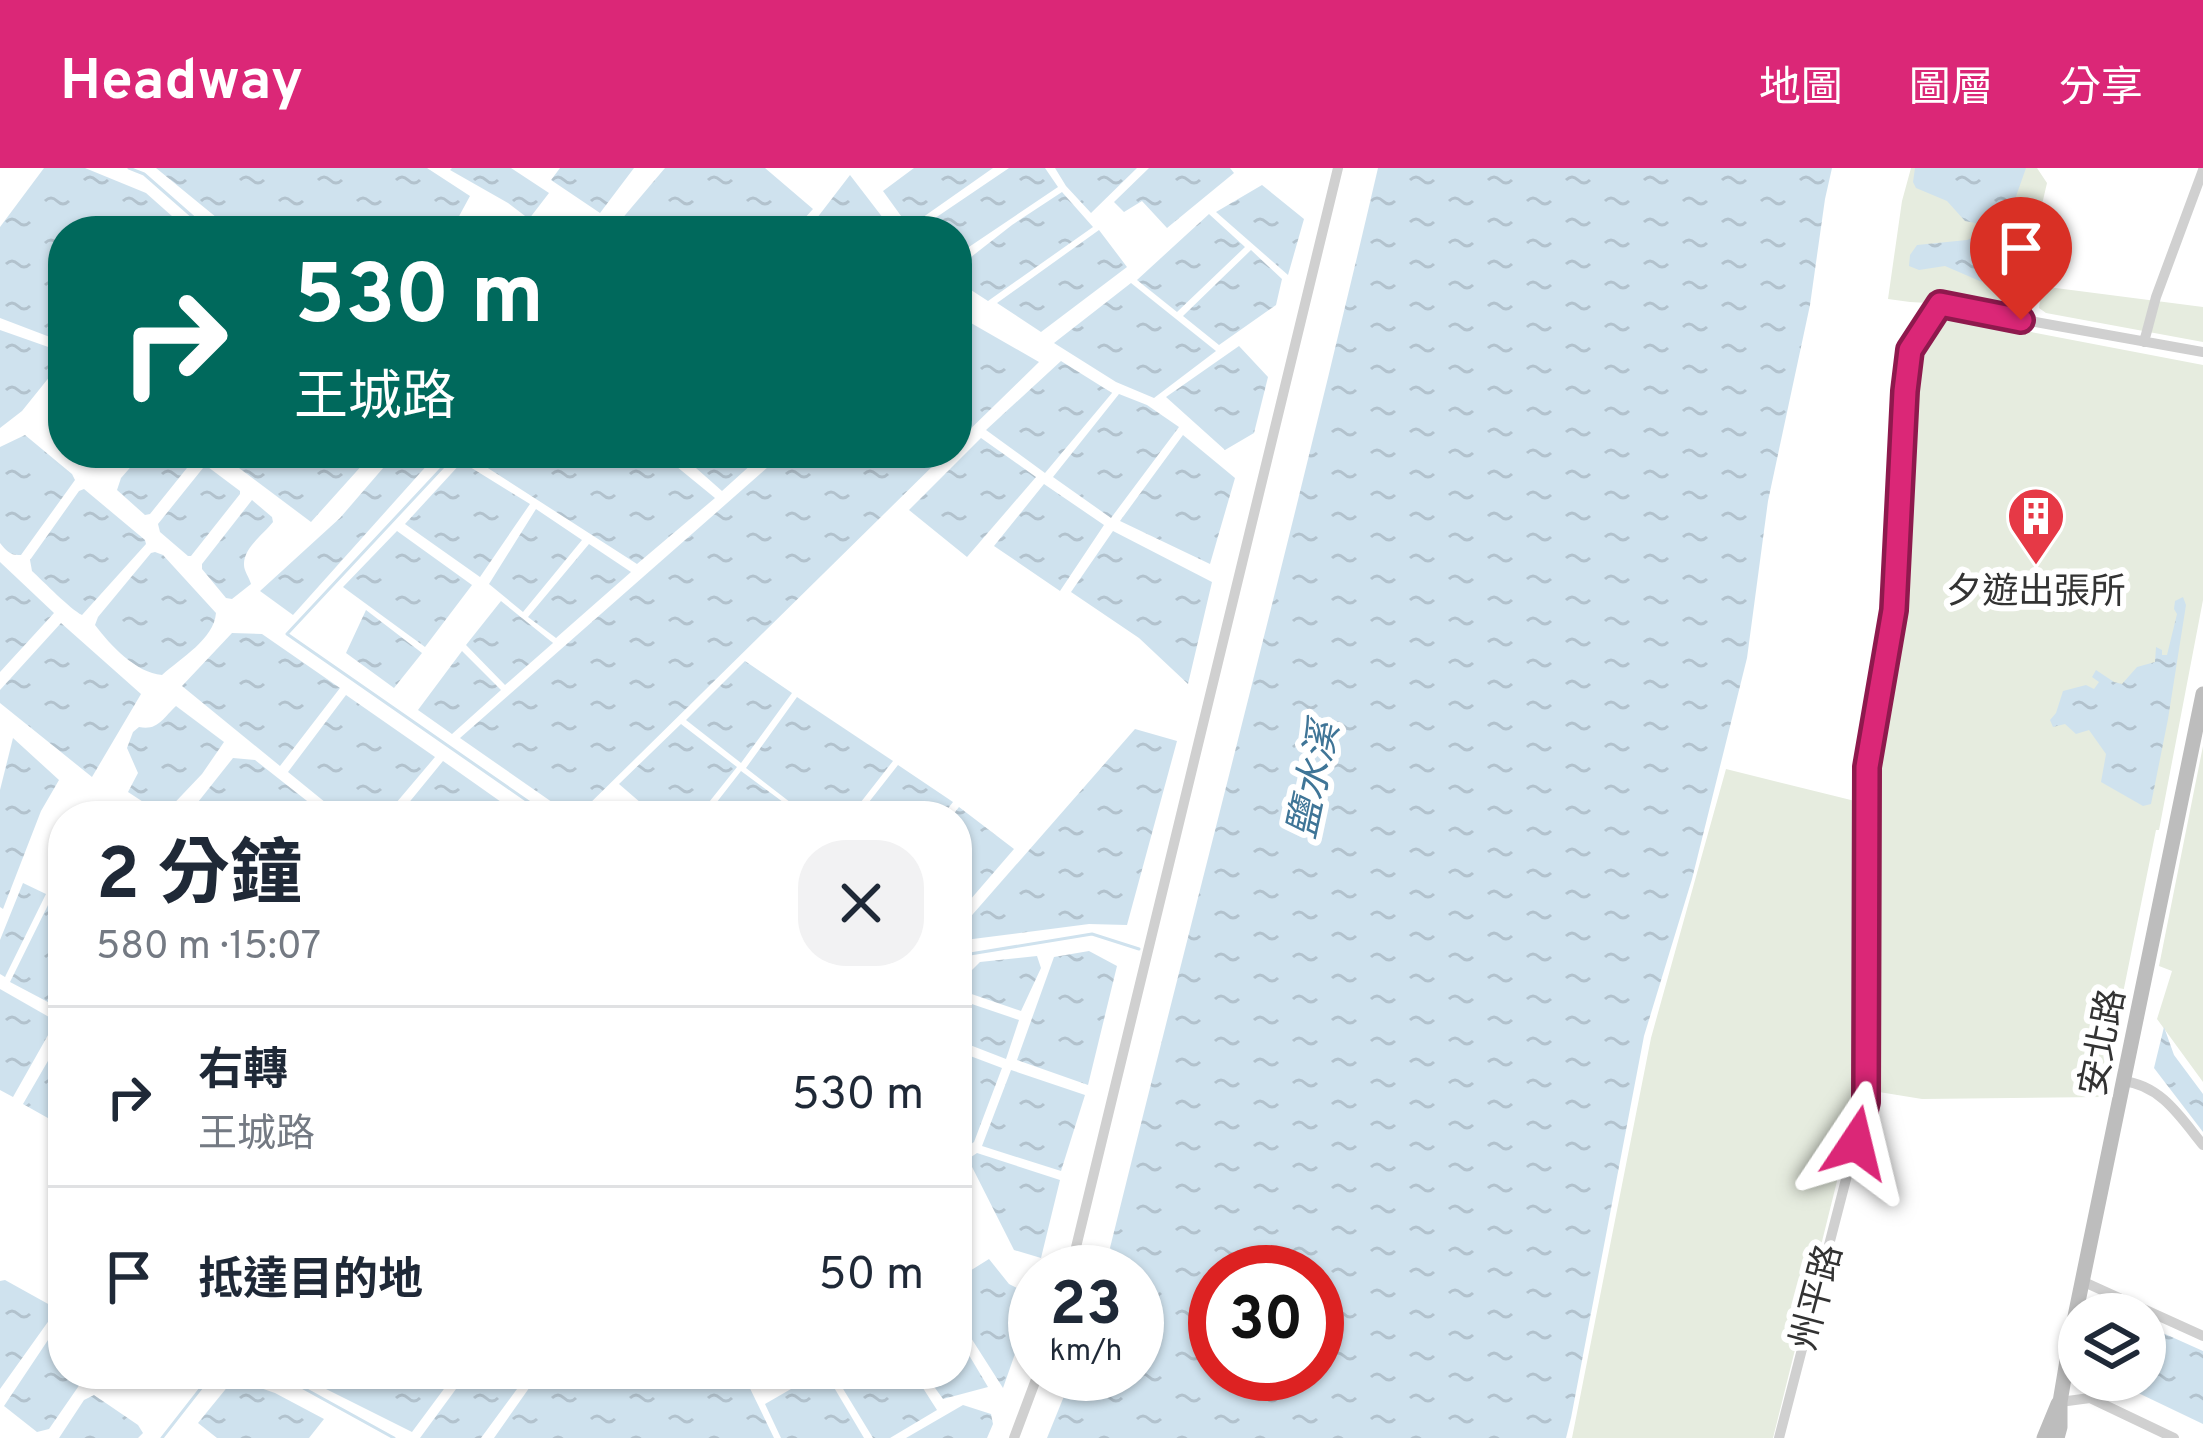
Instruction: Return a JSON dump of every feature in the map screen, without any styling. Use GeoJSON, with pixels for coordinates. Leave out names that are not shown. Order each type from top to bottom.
{"type":"FeatureCollection","features":[{"type":"Feature","properties":{"kind":"street"},"geometry":{"type":"LineString","coordinates":[[1077,1245],[1338,168]]}},
{"type":"Feature","properties":{"kind":"street"},"geometry":{"type":"LineString","coordinates":[[2203,170],[2144,342],[2203,352]]}},
{"type":"Feature","properties":{"kind":"street","name":"州平路"},"geometry":{"type":"LineString","coordinates":[[1779,1438],[1866,1102],[1867,767],[1894,610],[1910,350],[1940,304],[2144,342]]}},
{"type":"Feature","properties":{"kind":"street","name":"安北路"},"geometry":{"type":"LineString","coordinates":[[2057,1438],[2060,1402],[2203,694]]}},
{"type":"Feature","properties":{"kind":"street"},"geometry":{"type":"LineString","coordinates":[[2123,1081],[2144,1086],[2163,1098],[2203,1145]]}},
{"type":"Feature","properties":{"kind":"street"},"geometry":{"type":"LineString","coordinates":[[2084,1282],[2203,1336]]}},
{"type":"Feature","properties":{"kind":"street"},"geometry":{"type":"LineString","coordinates":[[2060,1402],[2090,1398],[2174,1438]]}},
{"type":"Feature","properties":{"kind":"street"},"geometry":{"type":"LineString","coordinates":[[1014,1438],[1028,1401]]}},
{"type":"Feature","properties":{"kind":"street","name":"安北路"},"geometry":{"type":"LineString","coordinates":[[2044,1438],[2060,1402]]}},
{"type":"Feature","properties":{"kind":"shaded area"},"geometry":{"type":"Polygon","coordinates":[[[1911,168],[2037,168],[2047,183],[2018,308],[1888,299],[1911,168]]]}},
{"type":"Feature","properties":{"kind":"shaded area"},"geometry":{"type":"Polygon","coordinates":[[[2048,287],[2203,307],[2203,342],[2046,313],[2039,308],[2041,293],[2048,287]]]}},
{"type":"Feature","properties":{"kind":"shaded area"},"geometry":{"type":"Polygon","coordinates":[[[1948,316],[2203,365],[2203,600],[2102,1097],[1922,1099],[1879,1092],[1879,767],[1922,352],[1948,316]]]}},
{"type":"Feature","properties":{"kind":"shaded area"},"geometry":{"type":"Polygon","coordinates":[[[2203,746],[2203,1082],[2157,1019],[2172,971],[2159,966],[2203,746]]]}},
{"type":"Feature","properties":{"kind":"shaded area"},"geometry":{"type":"Polygon","coordinates":[[[1726,769],[1855,801],[1855,1109],[1773,1438],[1572,1438],[1651,1038],[1726,769]]]}},
{"type":"Feature","properties":{"kind":"water"},"geometry":{"type":"Polygon","coordinates":[[[44,168],[85,168],[146,193],[172,216],[48,216],[48,336],[0,318],[0,227],[44,168]]]}},
{"type":"Feature","properties":{"kind":"water"},"geometry":{"type":"Polygon","coordinates":[[[156,168],[427,168],[470,196],[459,216],[215,216],[156,168]]]}},
{"type":"Feature","properties":{"kind":"water"},"geometry":{"type":"Polygon","coordinates":[[[511,168],[549,193],[531,216],[525,216],[450,170],[511,168]]]}},
{"type":"Feature","properties":{"kind":"water"},"geometry":{"type":"Polygon","coordinates":[[[560,168],[634,168],[600,213],[551,180],[560,168]]]}},
{"type":"Feature","properties":{"kind":"water"},"geometry":{"type":"Polygon","coordinates":[[[665,168],[765,168],[813,209],[807,216],[624,216],[665,168]]]}},
{"type":"Feature","properties":{"kind":"water"},"geometry":{"type":"Polygon","coordinates":[[[914,168],[993,168],[925,216],[901,216],[883,191],[914,168]]]}},
{"type":"Feature","properties":{"kind":"water"},"geometry":{"type":"Polygon","coordinates":[[[1009,168],[1045,168],[1058,187],[972,245],[972,216],[938,216],[1009,168]]]}},
{"type":"Feature","properties":{"kind":"water"},"geometry":{"type":"Polygon","coordinates":[[[1055,168],[1137,168],[1091,213],[1055,168]]]}},
{"type":"Feature","properties":{"kind":"water"},"geometry":{"type":"Polygon","coordinates":[[[1149,168],[1230,168],[1234,173],[1167,228],[1142,201],[1124,212],[1114,202],[1149,168]]]}},
{"type":"Feature","properties":{"kind":"water","name":"鹽水溪"},"geometry":{"type":"Polygon","coordinates":[[[1378,168],[1832,168],[1810,305],[1768,501],[1747,658],[1692,879],[1644,1036],[1566,1438],[1047,1438],[1062,1401],[1164,1401],[1164,1245],[1111,1245],[1378,168]]]}},
{"type":"Feature","properties":{"kind":"water"},"geometry":{"type":"Polygon","coordinates":[[[1915,168],[2026,168],[2001,228],[1965,221],[1947,201],[1916,188],[1915,168]]]}},
{"type":"Feature","properties":{"kind":"water"},"geometry":{"type":"Polygon","coordinates":[[[850,175],[881,216],[819,216],[850,175]]]}},
{"type":"Feature","properties":{"kind":"water"},"geometry":{"type":"Polygon","coordinates":[[[1262,185],[1304,219],[1288,275],[1216,212],[1262,185]]]}},
{"type":"Feature","properties":{"kind":"water"},"geometry":{"type":"Polygon","coordinates":[[[1062,192],[1093,227],[988,301],[972,291],[972,256],[1062,192]]]}},
{"type":"Feature","properties":{"kind":"water"},"geometry":{"type":"Polygon","coordinates":[[[1209,214],[1245,247],[1177,312],[1137,280],[1209,214]]]}},
{"type":"Feature","properties":{"kind":"water"},"geometry":{"type":"Polygon","coordinates":[[[1099,230],[1127,267],[1041,332],[997,303],[1099,230]]]}},
{"type":"Feature","properties":{"kind":"water"},"geometry":{"type":"Polygon","coordinates":[[[1979,235],[1999,239],[1990,275],[1982,282],[1945,266],[1919,270],[1909,266],[1917,245],[1979,235]]]}},
{"type":"Feature","properties":{"kind":"water"},"geometry":{"type":"Polygon","coordinates":[[[1251,250],[1282,279],[1276,305],[1219,345],[1183,316],[1251,250]]]}},
{"type":"Feature","properties":{"kind":"water"},"geometry":{"type":"Polygon","coordinates":[[[1131,283],[1216,351],[1154,398],[1116,382],[1054,343],[1131,283]]]}},
{"type":"Feature","properties":{"kind":"water"},"geometry":{"type":"Polygon","coordinates":[[[972,324],[1039,362],[972,427],[972,324]]]}},
{"type":"Feature","properties":{"kind":"water"},"geometry":{"type":"Polygon","coordinates":[[[0,330],[48,347],[48,379],[22,411],[0,428],[0,330]]]}},
{"type":"Feature","properties":{"kind":"water"},"geometry":{"type":"Polygon","coordinates":[[[1239,346],[1268,377],[1254,433],[1225,450],[1166,397],[1239,346]]]}},
{"type":"Feature","properties":{"kind":"water"},"geometry":{"type":"Polygon","coordinates":[[[1061,361],[1112,393],[1045,473],[986,430],[1061,361]]]}},
{"type":"Feature","properties":{"kind":"water"},"geometry":{"type":"Polygon","coordinates":[[[1119,394],[1147,405],[1179,427],[1111,518],[1053,477],[1119,394]]]}},
{"type":"Feature","properties":{"kind":"water"},"geometry":{"type":"Polygon","coordinates":[[[25,435],[48,454],[48,468],[65,468],[75,480],[21,555],[0,543],[0,447],[25,435]]]}},
{"type":"Feature","properties":{"kind":"water"},"geometry":{"type":"Polygon","coordinates":[[[1183,435],[1235,478],[1210,564],[1120,521],[1183,435]]]}},
{"type":"Feature","properties":{"kind":"water"},"geometry":{"type":"Polygon","coordinates":[[[981,438],[1036,477],[967,557],[909,510],[951,468],[972,468],[972,447],[981,438]]]}},
{"type":"Feature","properties":{"kind":"water"},"geometry":{"type":"Polygon","coordinates":[[[130,468],[187,468],[145,515],[117,490],[130,468]]]}},
{"type":"Feature","properties":{"kind":"water"},"geometry":{"type":"Polygon","coordinates":[[[203,468],[240,491],[191,556],[160,532],[158,524],[203,468]]]}},
{"type":"Feature","properties":{"kind":"water"},"geometry":{"type":"Polygon","coordinates":[[[239,468],[360,468],[311,522],[239,468]]]}},
{"type":"Feature","properties":{"kind":"water"},"geometry":{"type":"Polygon","coordinates":[[[383,468],[425,468],[293,615],[260,591],[340,518],[383,468]]]}},
{"type":"Feature","properties":{"kind":"water"},"geometry":{"type":"Polygon","coordinates":[[[456,468],[472,468],[530,504],[480,577],[405,524],[456,468]]]}},
{"type":"Feature","properties":{"kind":"water"},"geometry":{"type":"Polygon","coordinates":[[[488,468],[678,468],[715,498],[637,564],[488,468]]]}},
{"type":"Feature","properties":{"kind":"water"},"geometry":{"type":"Polygon","coordinates":[[[696,468],[747,468],[722,491],[696,468]]]}},
{"type":"Feature","properties":{"kind":"water"},"geometry":{"type":"Polygon","coordinates":[[[767,468],[931,468],[592,801],[550,801],[460,738],[767,468]]]}},
{"type":"Feature","properties":{"kind":"water"},"geometry":{"type":"Polygon","coordinates":[[[1044,484],[1104,525],[1060,591],[994,546],[1044,484]]]}},
{"type":"Feature","properties":{"kind":"water"},"geometry":{"type":"Polygon","coordinates":[[[84,489],[146,544],[82,615],[32,571],[30,560],[84,489]]]}},
{"type":"Feature","properties":{"kind":"water"},"geometry":{"type":"Polygon","coordinates":[[[252,500],[273,522],[245,559],[251,584],[232,599],[226,598],[202,564],[252,500]]]}},
{"type":"Feature","properties":{"kind":"water"},"geometry":{"type":"Polygon","coordinates":[[[536,509],[582,540],[523,612],[489,584],[536,509]]]}},
{"type":"Feature","properties":{"kind":"water"},"geometry":{"type":"Polygon","coordinates":[[[397,531],[472,585],[425,647],[343,587],[397,531]]]}},
{"type":"Feature","properties":{"kind":"water"},"geometry":{"type":"Polygon","coordinates":[[[1113,531],[1212,582],[1188,684],[1139,638],[1071,592],[1113,531]]]}},
{"type":"Feature","properties":{"kind":"water"},"geometry":{"type":"Polygon","coordinates":[[[589,544],[631,572],[556,638],[528,617],[589,544]]]}},
{"type":"Feature","properties":{"kind":"water"},"geometry":{"type":"Polygon","coordinates":[[[155,552],[216,613],[203,640],[162,675],[133,664],[95,625],[155,552]]]}},
{"type":"Feature","properties":{"kind":"water"},"geometry":{"type":"Polygon","coordinates":[[[0,562],[54,613],[0,672],[0,562]]]}},
{"type":"Feature","properties":{"kind":"water"},"geometry":{"type":"Polygon","coordinates":[[[2183,597],[2186,605],[2168,719],[2151,804],[2143,806],[2101,782],[2106,754],[2089,730],[2076,734],[2065,724],[2053,727],[2050,720],[2063,691],[2086,685],[2094,689],[2099,682],[2092,677],[2096,670],[2122,684],[2137,667],[2155,662],[2156,647],[2167,655],[2177,614],[2175,601],[2183,597]]]}},
{"type":"Feature","properties":{"kind":"water"},"geometry":{"type":"Polygon","coordinates":[[[501,601],[553,643],[505,685],[466,645],[501,601]]]}},
{"type":"Feature","properties":{"kind":"water"},"geometry":{"type":"Polygon","coordinates":[[[366,610],[422,653],[394,688],[346,653],[366,610]]]}},
{"type":"Feature","properties":{"kind":"water"},"geometry":{"type":"Polygon","coordinates":[[[61,623],[141,694],[92,777],[0,703],[0,690],[61,623]]]}},
{"type":"Feature","properties":{"kind":"water"},"geometry":{"type":"Polygon","coordinates":[[[232,633],[262,634],[340,688],[280,766],[182,686],[232,633]]]}},
{"type":"Feature","properties":{"kind":"water"},"geometry":{"type":"Polygon","coordinates":[[[462,651],[501,690],[452,734],[418,710],[462,651]]]}},
{"type":"Feature","properties":{"kind":"water"},"geometry":{"type":"Polygon","coordinates":[[[745,661],[792,693],[741,763],[686,720],[745,661]]]}},
{"type":"Feature","properties":{"kind":"water"},"geometry":{"type":"Polygon","coordinates":[[[346,695],[435,757],[398,801],[324,801],[288,772],[346,695]]]}},
{"type":"Feature","properties":{"kind":"water"},"geometry":{"type":"Polygon","coordinates":[[[797,697],[893,761],[862,801],[789,801],[746,768],[797,697]]]}},
{"type":"Feature","properties":{"kind":"water"},"geometry":{"type":"Polygon","coordinates":[[[176,706],[224,742],[176,801],[142,801],[128,792],[138,773],[127,748],[133,732],[156,725],[176,706]]]}},
{"type":"Feature","properties":{"kind":"water"},"geometry":{"type":"Polygon","coordinates":[[[681,724],[737,767],[710,801],[639,801],[619,784],[681,724]]]}},
{"type":"Feature","properties":{"kind":"water"},"geometry":{"type":"Polygon","coordinates":[[[1135,729],[1177,741],[1127,925],[1089,924],[972,939],[972,915],[1135,729]]]}},
{"type":"Feature","properties":{"kind":"water"},"geometry":{"type":"Polygon","coordinates":[[[13,738],[59,780],[41,811],[3,909],[0,790],[13,738]]]}},
{"type":"Feature","properties":{"kind":"water"},"geometry":{"type":"Polygon","coordinates":[[[233,758],[255,760],[307,801],[199,801],[233,758]]]}},
{"type":"Feature","properties":{"kind":"water"},"geometry":{"type":"Polygon","coordinates":[[[443,761],[500,801],[410,801],[443,761]]]}},
{"type":"Feature","properties":{"kind":"water"},"geometry":{"type":"Polygon","coordinates":[[[898,765],[952,801],[870,801],[898,765]]]}},
{"type":"Feature","properties":{"kind":"water"},"geometry":{"type":"Polygon","coordinates":[[[741,771],[782,801],[718,801],[741,771]]]}},
{"type":"Feature","properties":{"kind":"water"},"geometry":{"type":"Polygon","coordinates":[[[972,817],[1014,849],[972,898],[972,817]]]}},
{"type":"Feature","properties":{"kind":"water"},"geometry":{"type":"Polygon","coordinates":[[[23,883],[46,894],[5,977],[0,974],[0,940],[23,883]]]}},
{"type":"Feature","properties":{"kind":"water"},"geometry":{"type":"Polygon","coordinates":[[[48,905],[48,1002],[10,982],[48,905]]]}},
{"type":"Feature","properties":{"kind":"water"},"geometry":{"type":"Polygon","coordinates":[[[1089,951],[1117,966],[1088,1085],[1017,1060],[1054,957],[1089,951]]]}},
{"type":"Feature","properties":{"kind":"water"},"geometry":{"type":"Polygon","coordinates":[[[1037,956],[1041,968],[1021,1011],[972,994],[972,970],[980,962],[1037,956]]]}},
{"type":"Feature","properties":{"kind":"water"},"geometry":{"type":"Polygon","coordinates":[[[0,989],[48,1016],[48,1035],[13,1097],[0,1090],[0,989]]]}},
{"type":"Feature","properties":{"kind":"water"},"geometry":{"type":"Polygon","coordinates":[[[972,1004],[1019,1020],[1006,1059],[972,1046],[972,1004]]]}},
{"type":"Feature","properties":{"kind":"water"},"geometry":{"type":"Polygon","coordinates":[[[2164,1027],[2174,1055],[2203,1094],[2203,1132],[2154,1068],[2164,1027]]]}},
{"type":"Feature","properties":{"kind":"water"},"geometry":{"type":"Polygon","coordinates":[[[972,1057],[1002,1068],[972,1143],[972,1057]]]}},
{"type":"Feature","properties":{"kind":"water"},"geometry":{"type":"Polygon","coordinates":[[[48,1061],[48,1118],[23,1104],[48,1061]]]}},
{"type":"Feature","properties":{"kind":"water"},"geometry":{"type":"Polygon","coordinates":[[[1011,1070],[1085,1095],[1061,1171],[982,1146],[1011,1070]]]}},
{"type":"Feature","properties":{"kind":"water"},"geometry":{"type":"Polygon","coordinates":[[[977,1153],[1060,1180],[1044,1245],[1011,1245],[972,1167],[977,1153]]]}},
{"type":"Feature","properties":{"kind":"water"},"geometry":{"type":"Polygon","coordinates":[[[989,1259],[1008,1283],[1008,1374],[1003,1388],[972,1339],[972,1270],[989,1259]]]}},
{"type":"Feature","properties":{"kind":"water"},"geometry":{"type":"Polygon","coordinates":[[[0,1281],[48,1304],[48,1322],[0,1389],[0,1281]]]}},
{"type":"Feature","properties":{"kind":"water"},"geometry":{"type":"Polygon","coordinates":[[[2166,1334],[2203,1351],[2203,1424],[2155,1401],[2166,1401],[2166,1334]]]}},
{"type":"Feature","properties":{"kind":"water"},"geometry":{"type":"Polygon","coordinates":[[[48,1340],[48,1389],[77,1389],[49,1429],[37,1432],[4,1406],[48,1340]]]}},
{"type":"Feature","properties":{"kind":"water"},"geometry":{"type":"Polygon","coordinates":[[[972,1360],[988,1387],[943,1399],[936,1389],[972,1389],[972,1360]]]}},
{"type":"Feature","properties":{"kind":"water"},"geometry":{"type":"Polygon","coordinates":[[[226,1389],[263,1389],[324,1419],[309,1438],[217,1438],[198,1423],[226,1389]]]}},
{"type":"Feature","properties":{"kind":"water"},"geometry":{"type":"Polygon","coordinates":[[[326,1389],[444,1389],[412,1432],[326,1389]]]}},
{"type":"Feature","properties":{"kind":"water"},"geometry":{"type":"Polygon","coordinates":[[[456,1389],[517,1389],[481,1438],[420,1438],[456,1389]]]}},
{"type":"Feature","properties":{"kind":"water"},"geometry":{"type":"Polygon","coordinates":[[[528,1389],[750,1389],[774,1438],[494,1438],[528,1389]]]}},
{"type":"Feature","properties":{"kind":"water"},"geometry":{"type":"Polygon","coordinates":[[[791,1389],[835,1389],[864,1438],[781,1438],[765,1404],[791,1389]]]}},
{"type":"Feature","properties":{"kind":"water"},"geometry":{"type":"Polygon","coordinates":[[[843,1389],[924,1389],[937,1410],[890,1438],[873,1438],[843,1389]]]}},
{"type":"Feature","properties":{"kind":"water"},"geometry":{"type":"Polygon","coordinates":[[[94,1395],[143,1433],[138,1438],[59,1438],[84,1400],[94,1395]]]}},
{"type":"Feature","properties":{"kind":"water"},"geometry":{"type":"Polygon","coordinates":[[[963,1405],[991,1414],[993,1424],[987,1438],[906,1438],[963,1405]]]}},
{"type":"Feature","properties":{"kind":"waterway"},"geometry":{"type":"LineString","coordinates":[[129,168],[144,174],[192,216]]}},
{"type":"Feature","properties":{"kind":"waterway"},"geometry":{"type":"LineString","coordinates":[[442,468],[287,634],[527,801]]}},
{"type":"Feature","properties":{"kind":"waterway"},"geometry":{"type":"LineString","coordinates":[[972,954],[1092,934],[1139,949]]}},
{"type":"Feature","properties":{"kind":"waterway"},"geometry":{"type":"LineString","coordinates":[[162,1438],[200,1389]]}},
{"type":"Feature","properties":{"kind":"waterway"},"geometry":{"type":"LineString","coordinates":[[305,1389],[394,1438]]}},
{"type":"Feature","properties":{"kind":"place","name":"夕遊出張所"},"geometry":{"type":"Point","coordinates":[2036,567]}},
{"type":"Feature","properties":{"kind":"route"},"geometry":{"type":"LineString","coordinates":[[1856,1143],[1866,1102],[1867,767],[1894,610],[1910,350],[1940,304],[2021,320]]}}]}
